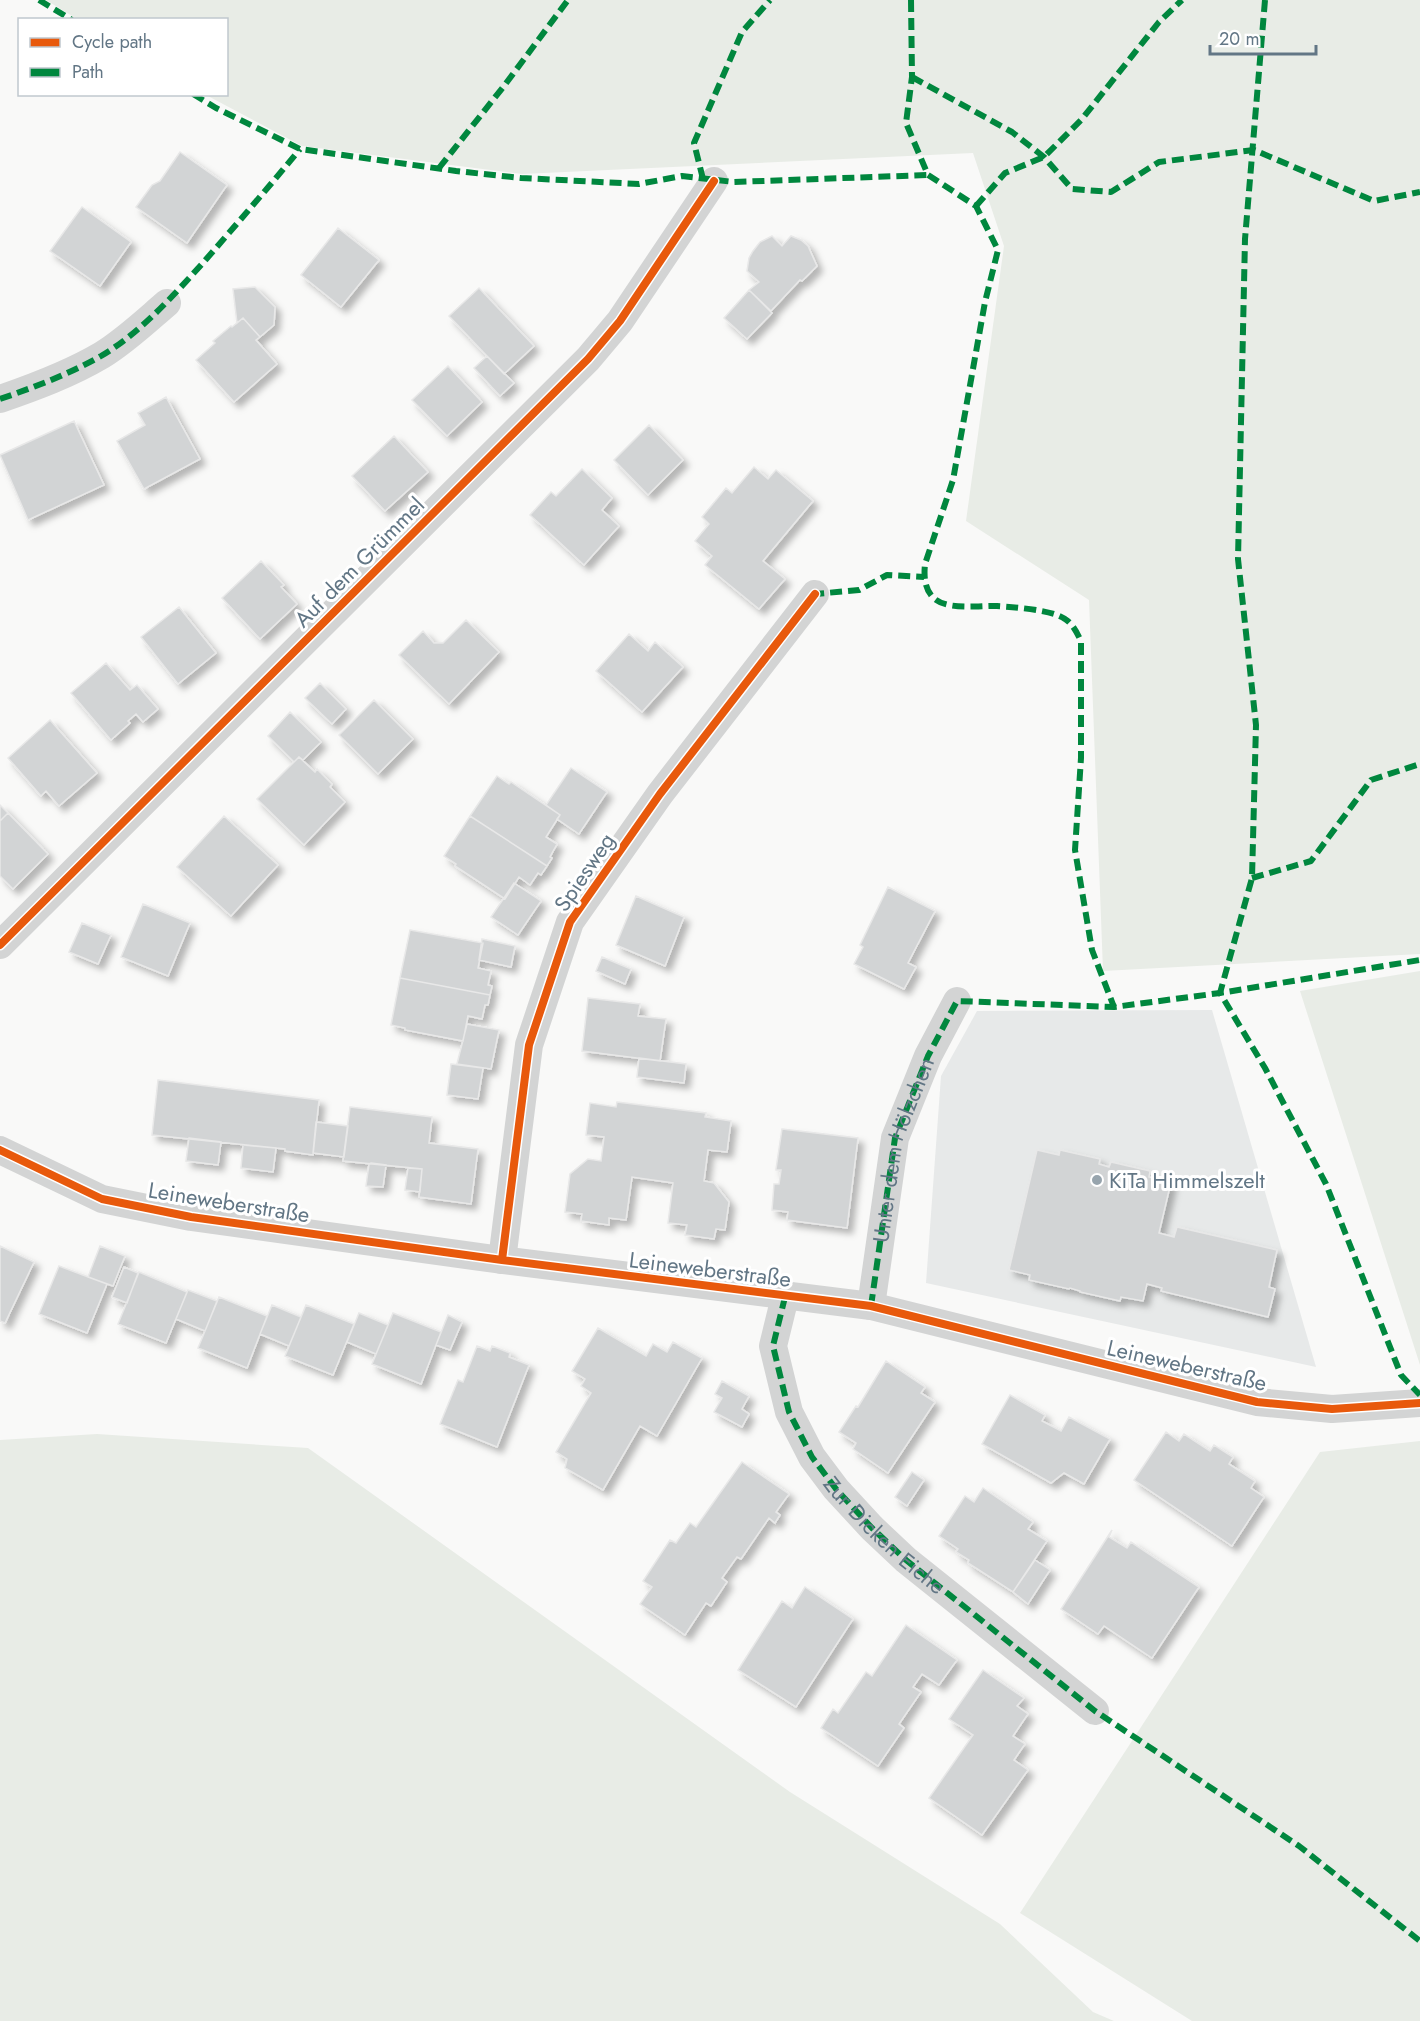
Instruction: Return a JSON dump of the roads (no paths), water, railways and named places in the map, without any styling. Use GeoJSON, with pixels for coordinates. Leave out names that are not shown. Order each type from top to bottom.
{"type":"FeatureCollection","features":[{"type":"Feature","properties":{"kind":"street","name":"Auf dem Grümmel"},"geometry":{"type":"LineString","coordinates":[[0,945],[588,358],[620,321],[714,181]]}},
{"type":"Feature","properties":{"kind":"street"},"geometry":{"type":"LineString","coordinates":[[0,399],[46,383],[102,355],[166,303]]}},
{"type":"Feature","properties":{"kind":"street","name":"Spiesweg"},"geometry":{"type":"LineString","coordinates":[[502,1260],[529,1045],[570,922],[660,794],[814,594]]}},
{"type":"Feature","properties":{"kind":"street","name":"Unter dem Hölzchen"},"geometry":{"type":"LineString","coordinates":[[871,1306],[895,1138],[928,1056],[957,1001]]}},
{"type":"Feature","properties":{"kind":"street","name":"Leineweberstraße"},"geometry":{"type":"LineString","coordinates":[[0,1150],[102,1199],[191,1217],[502,1260],[871,1306],[1257,1402],[1332,1409],[1420,1403]]}},
{"type":"Feature","properties":{"kind":"street","name":"Zur Dicken Eiche"},"geometry":{"type":"LineString","coordinates":[[785,1297],[773,1346],[789,1412],[812,1457],[850,1505],[906,1560],[1095,1711]]}},
{"type":"Feature","properties":{"kind":"place","name":"KiTa Himmelszelt"},"geometry":{"type":"Point","coordinates":[1097,1180]}}]}
